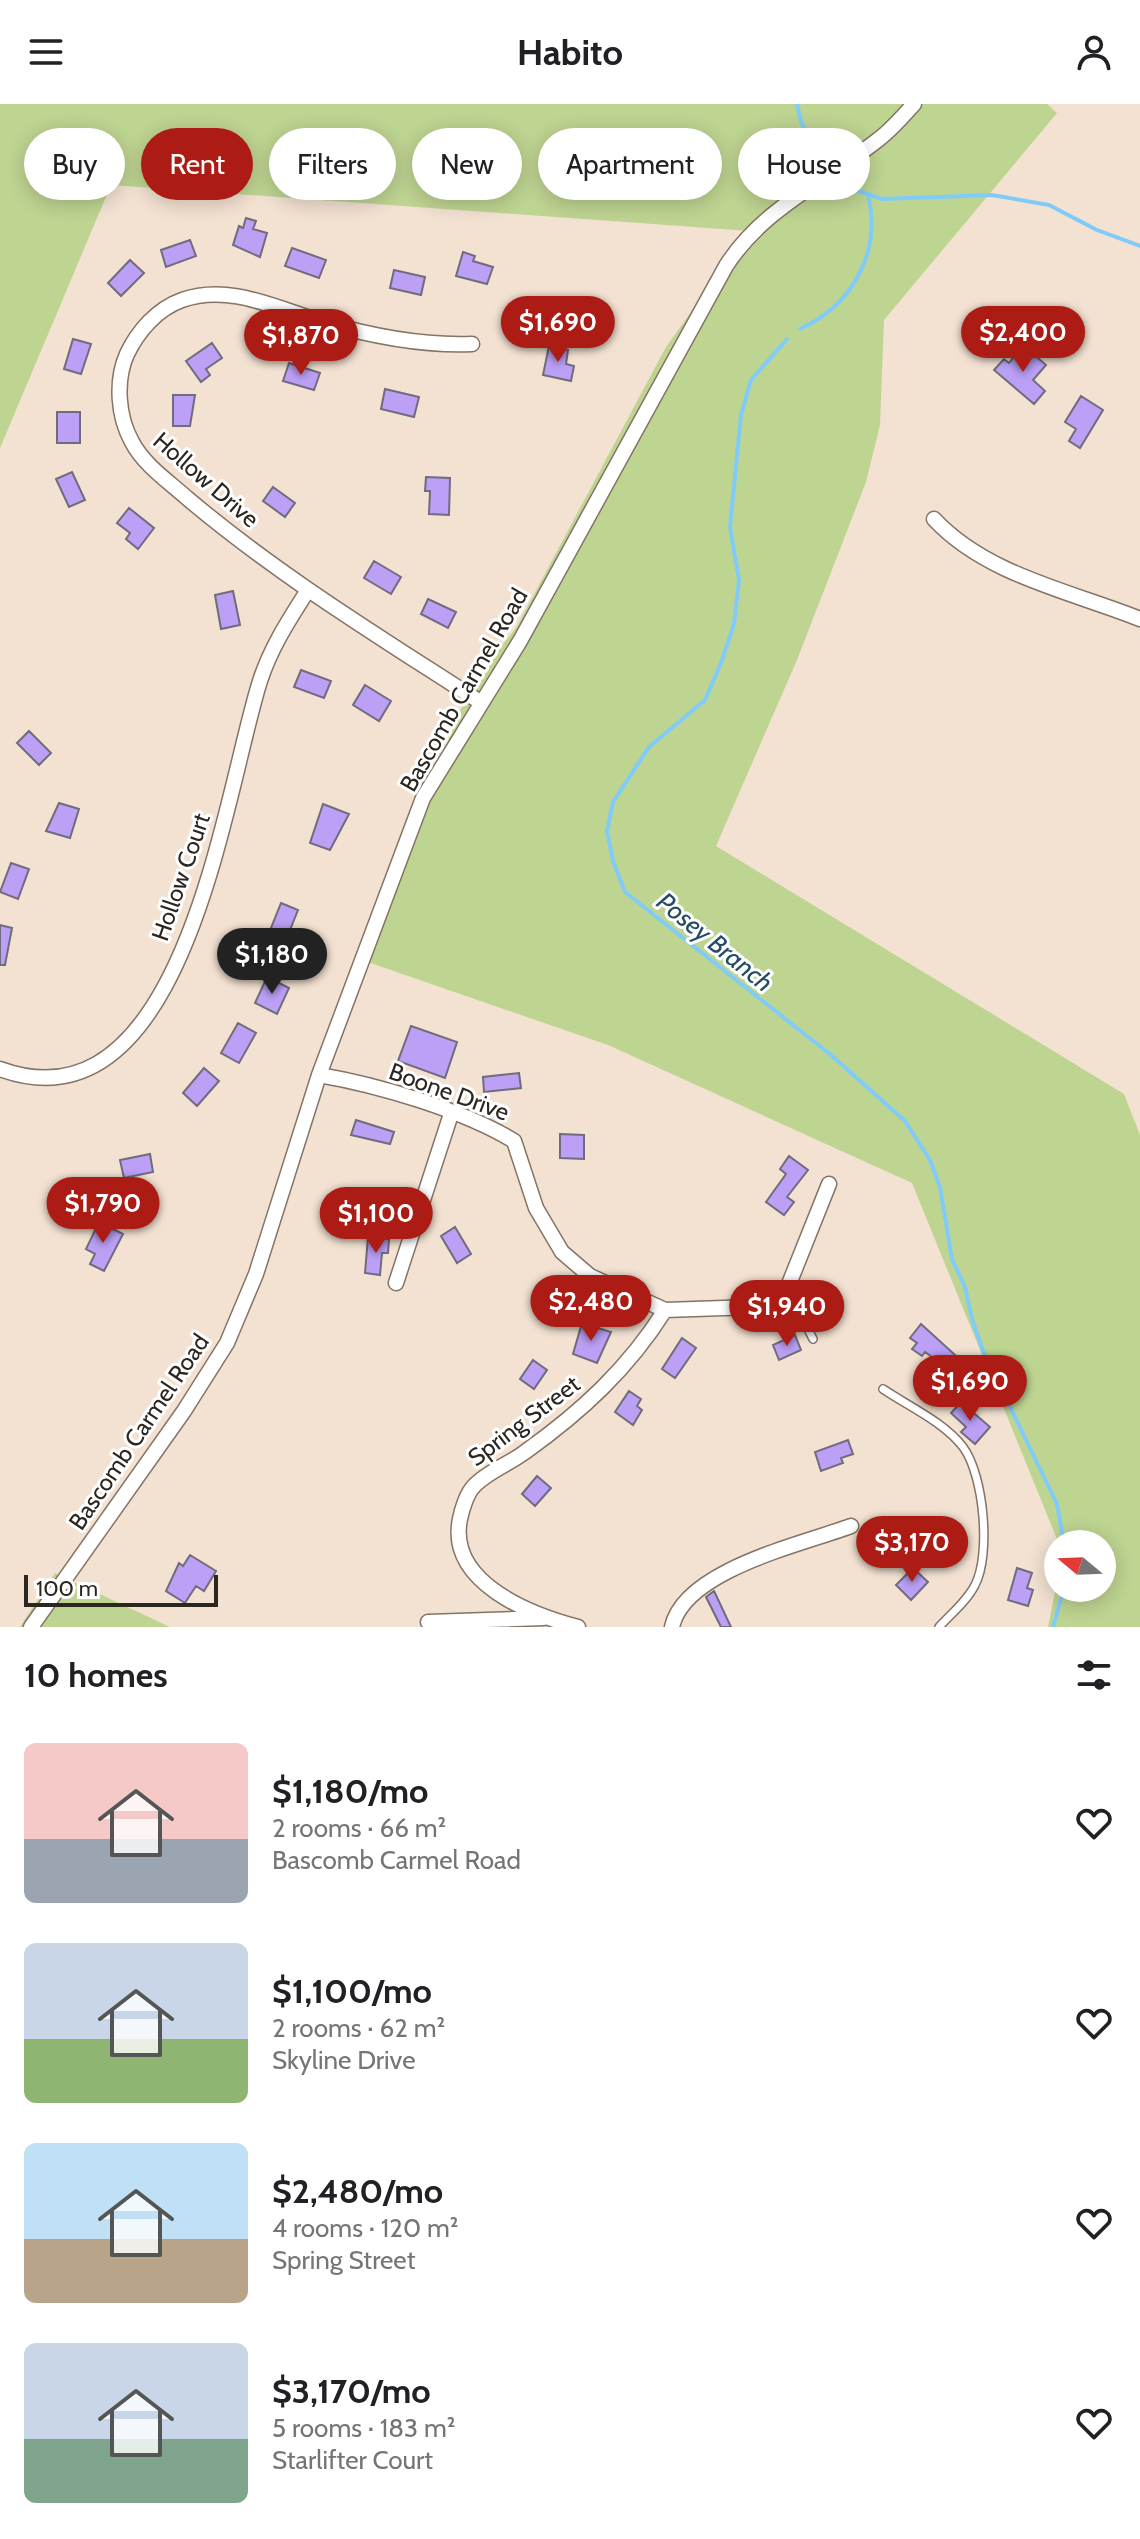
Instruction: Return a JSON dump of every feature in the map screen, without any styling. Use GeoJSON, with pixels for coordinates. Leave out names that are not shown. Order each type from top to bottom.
{"type":"FeatureCollection","features":[{"type":"Feature","properties":{"kind":"street","name":"Bascomb Carmel Road"},"geometry":{"type":"LineString","coordinates":[[31,1627],[184,1411],[227,1343],[256,1274],[319,1075],[423,798],[520,641],[682,342],[741,242],[789,200],[880,138],[914,104]]}},
{"type":"Feature","properties":{"kind":"street","name":"Hollow Drive"},"geometry":{"type":"LineString","coordinates":[[472,344],[431,345],[388,337],[324,322],[242,295],[182,300],[158,314],[139,332],[125,358],[120,388],[121,414],[138,451],[219,525],[308,590],[480,702]]}},
{"type":"Feature","properties":{"kind":"street"},"geometry":{"type":"LineString","coordinates":[[934,519],[950,536],[982,559],[1140,619]]}},
{"type":"Feature","properties":{"kind":"street","name":"Hollow Court"},"geometry":{"type":"LineString","coordinates":[[0,1069],[46,1080],[80,1073],[110,1056],[138,1029],[163,994],[192,925],[223,826],[260,682],[276,640],[308,590]]}},
{"type":"Feature","properties":{"kind":"street","name":"Boone Drive"},"geometry":{"type":"LineString","coordinates":[[319,1075],[377,1088],[493,1128],[514,1141],[536,1208],[572,1263],[590,1276],[665,1310]]}},
{"type":"Feature","properties":{"kind":"street"},"geometry":{"type":"LineString","coordinates":[[396,1283],[451,1114]]}},
{"type":"Feature","properties":{"kind":"street"},"geometry":{"type":"LineString","coordinates":[[665,1310],[753,1307],[781,1296],[829,1184]]}},
{"type":"Feature","properties":{"kind":"street","name":"Spring Street"},"geometry":{"type":"LineString","coordinates":[[545,1618],[498,1592],[472,1572],[459,1549],[461,1511],[473,1486],[525,1452],[612,1382],[636,1355],[665,1310]]}},
{"type":"Feature","properties":{"kind":"street"},"geometry":{"type":"LineString","coordinates":[[672,1627],[682,1604],[720,1574],[851,1526]]}},
{"type":"Feature","properties":{"kind":"street"},"geometry":{"type":"LineString","coordinates":[[428,1622],[545,1618],[578,1627]]}},
{"type":"Feature","properties":{"kind":"lane"},"geometry":{"type":"LineString","coordinates":[[781,1296],[801,1315],[813,1339]]}},
{"type":"Feature","properties":{"kind":"lane"},"geometry":{"type":"LineString","coordinates":[[883,1389],[963,1447],[974,1471],[982,1505],[983,1565],[974,1587],[939,1627]]}},
{"type":"Feature","properties":{"kind":"green space"},"geometry":{"type":"Polygon","coordinates":[[[0,104],[1047,104],[1057,113],[884,320],[880,425],[866,482],[797,660],[716,846],[1124,1094],[1140,1135],[1140,1627],[1048,1627],[1053,1602],[1116,1602],[1116,1530],[1053,1530],[912,1183],[608,1045],[359,959],[471,684],[516,628],[666,347],[749,231],[319,200],[396,200],[396,128],[269,128],[269,196],[253,195],[253,128],[141,128],[141,187],[125,186],[125,128],[24,128],[24,200],[105,200],[0,448],[0,104]]]}},
{"type":"Feature","properties":{"kind":"green space"},"geometry":{"type":"Polygon","coordinates":[[[55,1573],[170,1627],[20,1627],[55,1573]]]}},
{"type":"Feature","properties":{"kind":"building"},"geometry":{"type":"Polygon","coordinates":[[[246,218],[256,221],[253,229],[267,233],[260,257],[233,245],[239,226],[243,228],[246,218]]]}},
{"type":"Feature","properties":{"kind":"building"},"geometry":{"type":"Polygon","coordinates":[[[190,240],[196,256],[166,267],[161,250],[190,240]]]}},
{"type":"Feature","properties":{"kind":"building"},"geometry":{"type":"Polygon","coordinates":[[[292,248],[326,260],[319,278],[285,266],[292,248]]]}},
{"type":"Feature","properties":{"kind":"building"},"geometry":{"type":"Polygon","coordinates":[[[463,252],[475,256],[473,261],[493,267],[487,284],[456,276],[463,252]]]}},
{"type":"Feature","properties":{"kind":"building"},"geometry":{"type":"Polygon","coordinates":[[[130,260],[144,273],[121,296],[108,283],[130,260]]]}},
{"type":"Feature","properties":{"kind":"building"},"geometry":{"type":"Polygon","coordinates":[[[394,270],[425,277],[421,295],[390,288],[394,270]]]}},
{"type":"Feature","properties":{"kind":"building"},"geometry":{"type":"Polygon","coordinates":[[[73,339],[91,344],[81,374],[64,369],[73,339]]]}},
{"type":"Feature","properties":{"kind":"building"},"geometry":{"type":"Polygon","coordinates":[[[212,343],[222,358],[206,369],[210,375],[201,382],[186,361],[212,343]]]}},
{"type":"Feature","properties":{"kind":"building"},"geometry":{"type":"Polygon","coordinates":[[[1023,345],[1046,365],[1033,380],[1045,391],[1034,404],[994,370],[1004,359],[1009,363],[1023,345]]]}},
{"type":"Feature","properties":{"kind":"building"},"geometry":{"type":"Polygon","coordinates":[[[549,346],[568,350],[566,364],[574,366],[571,381],[543,375],[549,346]]]}},
{"type":"Feature","properties":{"kind":"building"},"geometry":{"type":"Polygon","coordinates":[[[289,363],[320,373],[314,390],[283,381],[289,363]]]}},
{"type":"Feature","properties":{"kind":"building"},"geometry":{"type":"Polygon","coordinates":[[[385,389],[419,397],[414,417],[381,409],[385,389]]]}},
{"type":"Feature","properties":{"kind":"building"},"geometry":{"type":"Polygon","coordinates":[[[173,395],[195,395],[190,426],[173,426],[173,395]]]}},
{"type":"Feature","properties":{"kind":"building"},"geometry":{"type":"Polygon","coordinates":[[[1081,396],[1103,410],[1080,448],[1069,441],[1076,429],[1065,422],[1081,396]]]}},
{"type":"Feature","properties":{"kind":"building"},"geometry":{"type":"Polygon","coordinates":[[[57,412],[80,412],[80,443],[57,443],[57,412]]]}},
{"type":"Feature","properties":{"kind":"building"},"geometry":{"type":"Polygon","coordinates":[[[72,472],[85,500],[69,507],[56,479],[72,472]]]}},
{"type":"Feature","properties":{"kind":"building"},"geometry":{"type":"Polygon","coordinates":[[[426,477],[450,478],[449,515],[429,514],[430,491],[425,491],[426,477]]]}},
{"type":"Feature","properties":{"kind":"building"},"geometry":{"type":"Polygon","coordinates":[[[273,487],[295,503],[285,517],[263,501],[273,487]]]}},
{"type":"Feature","properties":{"kind":"building"},"geometry":{"type":"Polygon","coordinates":[[[129,508],[154,528],[138,549],[126,539],[130,533],[117,523],[129,508]]]}},
{"type":"Feature","properties":{"kind":"building"},"geometry":{"type":"Polygon","coordinates":[[[374,561],[401,577],[391,594],[364,578],[374,561]]]}},
{"type":"Feature","properties":{"kind":"building"},"geometry":{"type":"Polygon","coordinates":[[[233,591],[240,625],[221,629],[215,595],[233,591]]]}},
{"type":"Feature","properties":{"kind":"building"},"geometry":{"type":"Polygon","coordinates":[[[428,599],[456,612],[448,628],[421,614],[428,599]]]}},
{"type":"Feature","properties":{"kind":"building"},"geometry":{"type":"Polygon","coordinates":[[[301,670],[331,681],[324,698],[294,687],[301,670]]]}},
{"type":"Feature","properties":{"kind":"building"},"geometry":{"type":"Polygon","coordinates":[[[365,685],[391,701],[379,721],[353,705],[365,685]]]}},
{"type":"Feature","properties":{"kind":"building"},"geometry":{"type":"Polygon","coordinates":[[[29,731],[51,753],[39,765],[17,743],[29,731]]]}},
{"type":"Feature","properties":{"kind":"building"},"geometry":{"type":"Polygon","coordinates":[[[59,803],[79,809],[70,838],[46,831],[59,803]]]}},
{"type":"Feature","properties":{"kind":"building"},"geometry":{"type":"Polygon","coordinates":[[[323,804],[349,814],[330,850],[310,843],[323,804]]]}},
{"type":"Feature","properties":{"kind":"building"},"geometry":{"type":"Polygon","coordinates":[[[11,863],[29,869],[18,899],[0,892],[11,863]]]}},
{"type":"Feature","properties":{"kind":"building"},"geometry":{"type":"Polygon","coordinates":[[[281,903],[298,910],[286,940],[269,933],[281,903]]]}},
{"type":"Feature","properties":{"kind":"building"},"geometry":{"type":"Polygon","coordinates":[[[0,925],[12,928],[5,965],[0,965],[0,925]]]}},
{"type":"Feature","properties":{"kind":"building"},"geometry":{"type":"Polygon","coordinates":[[[267,977],[289,988],[277,1014],[255,1003],[267,977]]]}},
{"type":"Feature","properties":{"kind":"building"},"geometry":{"type":"Polygon","coordinates":[[[238,1023],[256,1033],[239,1063],[221,1053],[238,1023]]]}},
{"type":"Feature","properties":{"kind":"building"},"geometry":{"type":"Polygon","coordinates":[[[411,1026],[457,1042],[445,1078],[398,1061],[411,1026]]]}},
{"type":"Feature","properties":{"kind":"building"},"geometry":{"type":"Polygon","coordinates":[[[204,1068],[219,1081],[197,1106],[183,1093],[204,1068]]]}},
{"type":"Feature","properties":{"kind":"building"},"geometry":{"type":"Polygon","coordinates":[[[519,1073],[521,1088],[484,1092],[483,1077],[519,1073]]]}},
{"type":"Feature","properties":{"kind":"building"},"geometry":{"type":"Polygon","coordinates":[[[356,1120],[394,1132],[390,1144],[351,1135],[356,1120]]]}},
{"type":"Feature","properties":{"kind":"building"},"geometry":{"type":"Polygon","coordinates":[[[560,1134],[584,1135],[584,1159],[560,1158],[560,1134]]]}},
{"type":"Feature","properties":{"kind":"building"},"geometry":{"type":"Polygon","coordinates":[[[150,1154],[153,1172],[124,1178],[120,1160],[150,1154]]]}},
{"type":"Feature","properties":{"kind":"building"},"geometry":{"type":"Polygon","coordinates":[[[789,1156],[808,1170],[787,1197],[794,1202],[784,1215],[766,1202],[786,1174],[780,1169],[789,1156]]]}},
{"type":"Feature","properties":{"kind":"building"},"geometry":{"type":"Polygon","coordinates":[[[99,1222],[123,1234],[104,1271],[90,1264],[95,1254],[86,1249],[99,1222]]]}},
{"type":"Feature","properties":{"kind":"building"},"geometry":{"type":"Polygon","coordinates":[[[455,1227],[471,1254],[457,1263],[441,1236],[455,1227]]]}},
{"type":"Feature","properties":{"kind":"building"},"geometry":{"type":"Polygon","coordinates":[[[368,1237],[389,1239],[388,1253],[382,1253],[380,1275],[365,1273],[368,1237]]]}},
{"type":"Feature","properties":{"kind":"building"},"geometry":{"type":"Polygon","coordinates":[[[582,1323],[611,1332],[597,1363],[573,1354],[582,1323]]]}},
{"type":"Feature","properties":{"kind":"building"},"geometry":{"type":"Polygon","coordinates":[[[921,1324],[965,1364],[957,1373],[940,1358],[937,1361],[925,1352],[922,1356],[912,1349],[917,1343],[910,1338],[921,1324]]]}},
{"type":"Feature","properties":{"kind":"building"},"geometry":{"type":"Polygon","coordinates":[[[795,1335],[801,1350],[779,1360],[773,1345],[795,1335]]]}},
{"type":"Feature","properties":{"kind":"building"},"geometry":{"type":"Polygon","coordinates":[[[682,1338],[696,1348],[675,1378],[662,1369],[682,1338]]]}},
{"type":"Feature","properties":{"kind":"building"},"geometry":{"type":"Polygon","coordinates":[[[533,1360],[547,1370],[534,1389],[520,1379],[533,1360]]]}},
{"type":"Feature","properties":{"kind":"building"},"geometry":{"type":"Polygon","coordinates":[[[629,1391],[641,1399],[637,1406],[642,1410],[633,1425],[615,1412],[629,1391]]]}},
{"type":"Feature","properties":{"kind":"building"},"geometry":{"type":"Polygon","coordinates":[[[961,1402],[990,1427],[975,1444],[961,1432],[966,1427],[951,1413],[961,1402]]]}},
{"type":"Feature","properties":{"kind":"building"},"geometry":{"type":"Polygon","coordinates":[[[848,1440],[853,1454],[841,1458],[843,1463],[821,1471],[815,1452],[848,1440]]]}},
{"type":"Feature","properties":{"kind":"building"},"geometry":{"type":"Polygon","coordinates":[[[537,1476],[551,1488],[535,1506],[522,1494],[537,1476]]]}},
{"type":"Feature","properties":{"kind":"building"},"geometry":{"type":"Polygon","coordinates":[[[190,1555],[216,1571],[204,1591],[196,1586],[185,1603],[166,1591],[179,1563],[183,1566],[190,1555]]]}},
{"type":"Feature","properties":{"kind":"building"},"geometry":{"type":"Polygon","coordinates":[[[913,1568],[928,1582],[911,1600],[896,1585],[913,1568]]]}},
{"type":"Feature","properties":{"kind":"building"},"geometry":{"type":"Polygon","coordinates":[[[1017,1568],[1032,1573],[1027,1588],[1033,1590],[1028,1606],[1008,1600],[1017,1568]]]}},
{"type":"Feature","properties":{"kind":"building"},"geometry":{"type":"Polygon","coordinates":[[[714,1591],[731,1627],[721,1627],[706,1597],[714,1591]]]}},
{"type":"Feature","properties":{"kind":"waterway","name":"Posey Branch"},"geometry":{"type":"LineString","coordinates":[[797,104],[804,128]]}},
{"type":"Feature","properties":{"kind":"waterway"},"geometry":{"type":"LineString","coordinates":[[870,195],[882,199],[992,195],[1049,205],[1097,230],[1140,246]]}},
{"type":"Feature","properties":{"kind":"waterway","name":"Posey Branch"},"geometry":{"type":"LineString","coordinates":[[800,329],[835,306],[859,275],[871,237],[869,200]]}},
{"type":"Feature","properties":{"kind":"waterway","name":"Posey Branch"},"geometry":{"type":"LineString","coordinates":[[787,339],[751,380],[741,415],[730,527],[739,580],[734,624],[705,700],[649,747],[613,802],[607,831],[613,861],[625,892],[831,1055],[905,1121],[930,1160],[940,1187],[952,1259],[965,1287],[983,1351],[1057,1504],[1062,1530]]}},
{"type":"Feature","properties":{"kind":"waterway","name":"Posey Branch"},"geometry":{"type":"LineString","coordinates":[[1053,1627],[1060,1602]]}}]}
